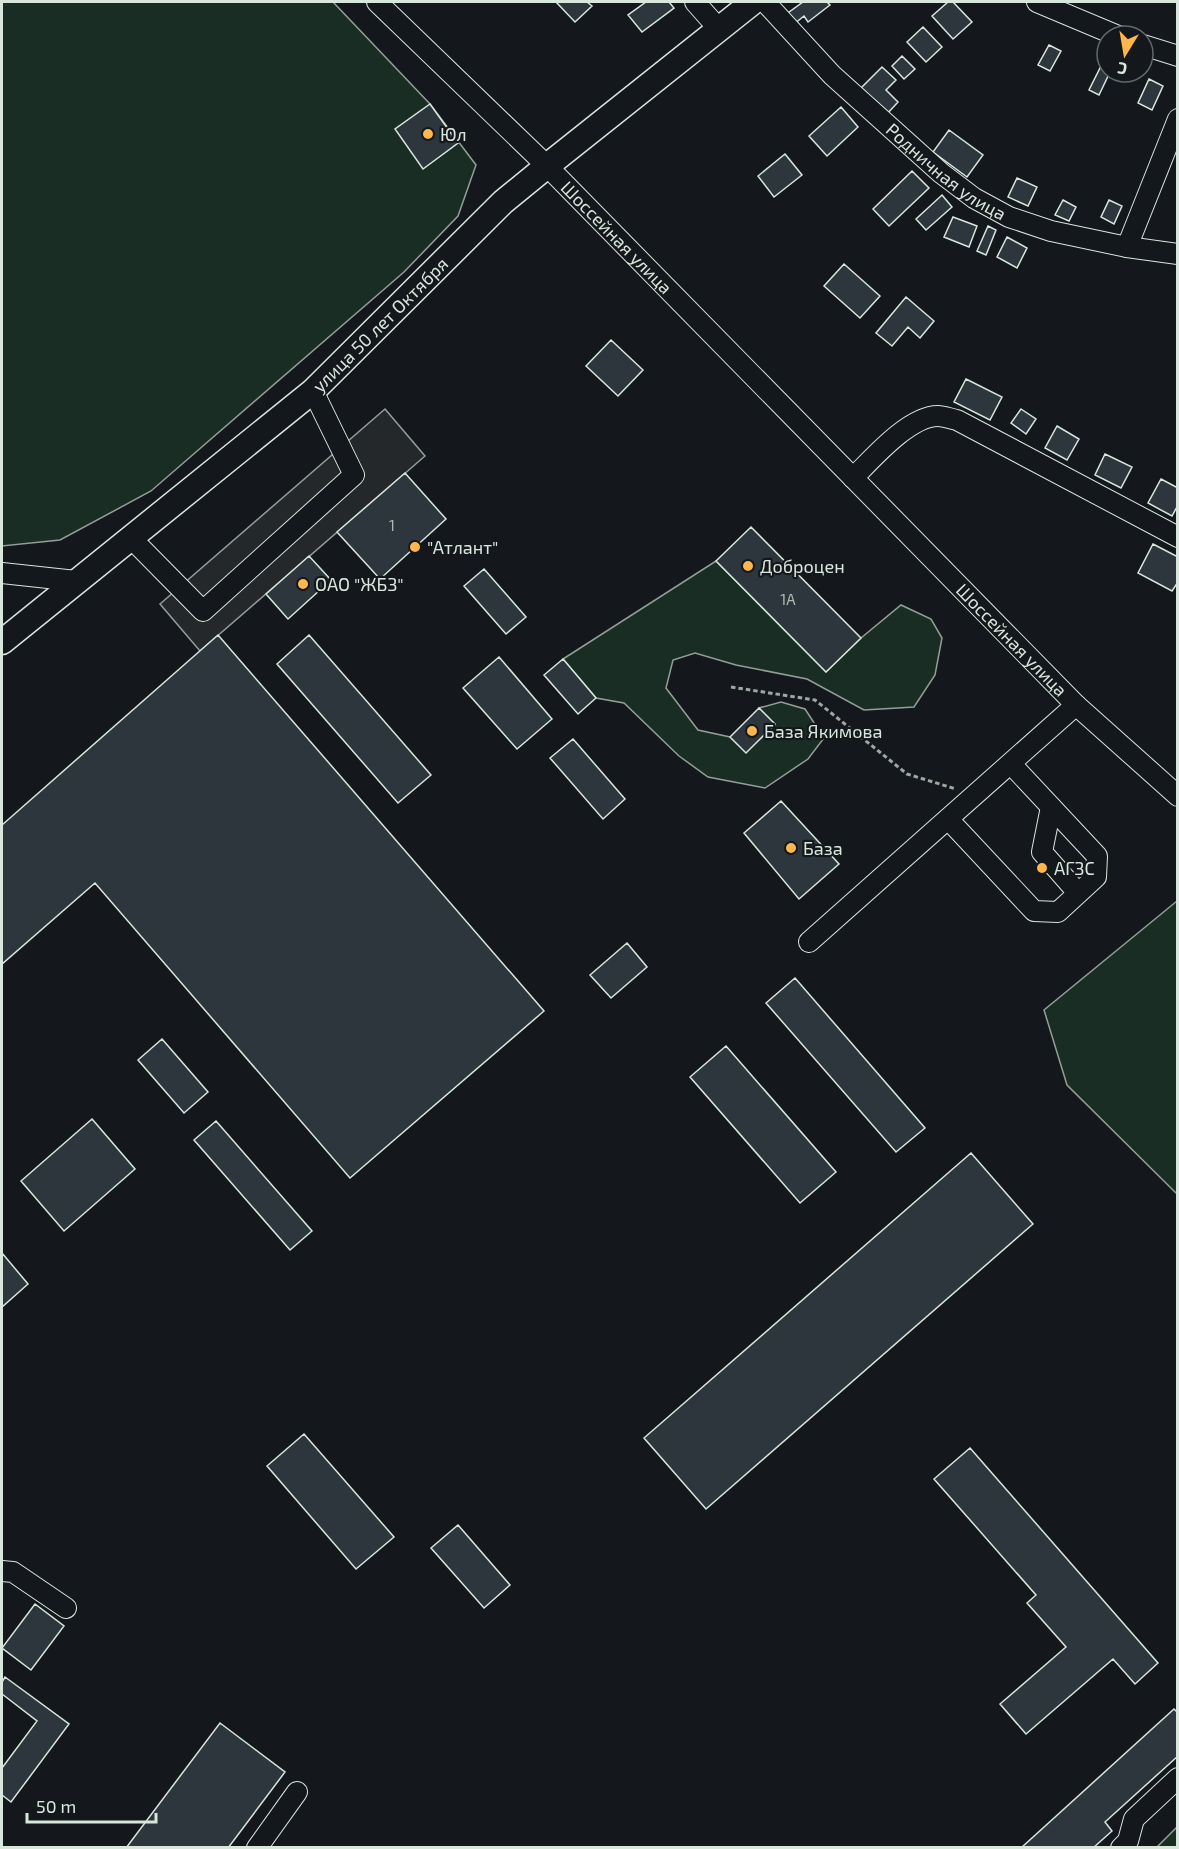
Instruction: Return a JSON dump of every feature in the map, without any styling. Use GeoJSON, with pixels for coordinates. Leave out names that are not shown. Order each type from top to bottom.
{"type":"FeatureCollection","features":[{"type":"Feature","properties":{"kind":"main road","name":"улица 50 лет Октября"},"geometry":{"type":"LineString","coordinates":[[2,642],[313,391],[503,202],[753,2]]}},
{"type":"Feature","properties":{"kind":"street","name":"Шоссейная улица"},"geometry":{"type":"LineString","coordinates":[[377,2],[547,166],[1076,705],[1178,796]]}},
{"type":"Feature","properties":{"kind":"street"},"geometry":{"type":"LineString","coordinates":[[695,2],[718,28]]}},
{"type":"Feature","properties":{"kind":"street","name":"Родничная улица"},"geometry":{"type":"LineString","coordinates":[[765,2],[832,75],[941,173],[974,198],[1009,217],[1051,231],[1178,254]]}},
{"type":"Feature","properties":{"kind":"street"},"geometry":{"type":"LineString","coordinates":[[1036,2],[1095,26]]}},
{"type":"Feature","properties":{"kind":"street"},"geometry":{"type":"LineString","coordinates":[[1155,49],[1178,56]]}},
{"type":"Feature","properties":{"kind":"street"},"geometry":{"type":"LineString","coordinates":[[1127,246],[1178,119]]}},
{"type":"Feature","properties":{"kind":"street"},"geometry":{"type":"LineString","coordinates":[[130,537],[203,611],[354,475],[313,391]]}},
{"type":"Feature","properties":{"kind":"street"},"geometry":{"type":"LineString","coordinates":[[853,478],[896,436],[918,423],[937,416],[957,420],[1178,537]]}},
{"type":"Feature","properties":{"kind":"street"},"geometry":{"type":"LineString","coordinates":[[2,573],[76,581]]}},
{"type":"Feature","properties":{"kind":"street"},"geometry":{"type":"LineString","coordinates":[[809,942],[1076,705]]}},
{"type":"Feature","properties":{"kind":"street"},"geometry":{"type":"LineString","coordinates":[[948,819],[1034,911],[1058,912],[1096,877],[1097,856],[1011,764]]}},
{"type":"Feature","properties":{"kind":"street"},"geometry":{"type":"LineString","coordinates":[[1051,807],[1042,852],[1078,893]]}},
{"type":"Feature","properties":{"kind":"street"},"geometry":{"type":"LineString","coordinates":[[2,1571],[13,1572],[66,1608]]}},
{"type":"Feature","properties":{"kind":"street"},"geometry":{"type":"LineString","coordinates":[[1121,1848],[1128,1841],[1134,1819],[1178,1778]]}},
{"type":"Feature","properties":{"kind":"street"},"geometry":{"type":"LineString","coordinates":[[257,1848],[297,1792]]}},
{"type":"Feature","properties":{"kind":"path"},"geometry":{"type":"LineString","coordinates":[[731,687],[815,700],[908,774],[975,795]]}},
{"type":"Feature","properties":{"kind":"green space"},"geometry":{"type":"Polygon","coordinates":[[[2,2],[333,2],[430,104],[476,165],[458,216],[404,272],[151,491],[60,540],[2,546],[2,2]]]}},
{"type":"Feature","properties":{"kind":"green space"},"geometry":{"type":"Polygon","coordinates":[[[716,561],[826,672],[861,638],[901,605],[931,619],[942,638],[935,675],[914,707],[864,710],[807,679],[736,665],[695,653],[673,660],[666,688],[698,730],[730,737],[746,752],[775,725],[759,708],[781,702],[805,709],[824,738],[808,759],[765,788],[708,777],[679,756],[624,703],[596,698],[563,659],[716,561]]]}},
{"type":"Feature","properties":{"kind":"green space"},"geometry":{"type":"Polygon","coordinates":[[[1177,901],[1177,1194],[1067,1085],[1044,1010],[1177,901]]]}},
{"type":"Feature","properties":{"kind":"green space"},"geometry":{"type":"Polygon","coordinates":[[[1177,1827],[1177,1847],[1157,1847],[1177,1827]]]}},
{"type":"Feature","properties":{"kind":"shaded area"},"geometry":{"type":"Polygon","coordinates":[[[385,409],[425,456],[200,651],[160,604],[385,409]]]}},
{"type":"Feature","properties":{"kind":"building"},"geometry":{"type":"Polygon","coordinates":[[[556,2],[587,2],[592,6],[575,22],[556,2]]]}},
{"type":"Feature","properties":{"kind":"building"},"geometry":{"type":"Polygon","coordinates":[[[646,2],[669,2],[674,8],[642,32],[628,15],[646,2]]]}},
{"type":"Feature","properties":{"kind":"building"},"geometry":{"type":"Polygon","coordinates":[[[803,2],[827,2],[830,5],[808,22],[804,16],[794,24],[785,15],[803,2]]]}},
{"type":"Feature","properties":{"kind":"building"},"geometry":{"type":"Polygon","coordinates":[[[948,2],[953,2],[972,22],[953,39],[932,16],[948,2]]]}},
{"type":"Feature","properties":{"kind":"building"},"geometry":{"type":"Polygon","coordinates":[[[923,27],[942,47],[926,62],[907,42],[923,27]]]}},
{"type":"Feature","properties":{"kind":"building"},"geometry":{"type":"Polygon","coordinates":[[[1049,45],[1061,51],[1050,71],[1038,65],[1049,45]]]}},
{"type":"Feature","properties":{"kind":"building"},"geometry":{"type":"Polygon","coordinates":[[[902,56],[915,69],[904,79],[892,66],[902,56]]]}},
{"type":"Feature","properties":{"kind":"building"},"geometry":{"type":"Polygon","coordinates":[[[882,67],[896,80],[886,90],[898,102],[887,114],[861,88],[882,67]]]}},
{"type":"Feature","properties":{"kind":"building"},"geometry":{"type":"Polygon","coordinates":[[[1095,78],[1095,84],[1104,84],[1099,95],[1089,90],[1095,78]]]}},
{"type":"Feature","properties":{"kind":"building"},"geometry":{"type":"Polygon","coordinates":[[[1155,82],[1163,86],[1152,110],[1138,103],[1147,84],[1155,84],[1155,82]]]}},
{"type":"Feature","properties":{"kind":"building"},"geometry":{"type":"Polygon","coordinates":[[[430,104],[458,143],[423,169],[395,129],[430,104]]]}},
{"type":"Feature","properties":{"kind":"building"},"geometry":{"type":"Polygon","coordinates":[[[841,107],[858,127],[827,156],[809,136],[841,107]]]}},
{"type":"Feature","properties":{"kind":"building"},"geometry":{"type":"Polygon","coordinates":[[[949,130],[983,155],[967,177],[933,152],[949,130]]]}},
{"type":"Feature","properties":{"kind":"building"},"geometry":{"type":"Polygon","coordinates":[[[785,154],[802,175],[774,197],[758,176],[785,154]]]}},
{"type":"Feature","properties":{"kind":"building"},"geometry":{"type":"Polygon","coordinates":[[[912,171],[929,188],[889,226],[873,209],[912,171]]]}},
{"type":"Feature","properties":{"kind":"building"},"geometry":{"type":"Polygon","coordinates":[[[1017,178],[1037,187],[1028,206],[1008,197],[1017,178]]]}},
{"type":"Feature","properties":{"kind":"building"},"geometry":{"type":"Polygon","coordinates":[[[942,195],[952,207],[926,230],[916,219],[942,195]]]}},
{"type":"Feature","properties":{"kind":"building"},"geometry":{"type":"Polygon","coordinates":[[[1063,200],[1076,207],[1069,221],[1055,215],[1063,200]]]}},
{"type":"Feature","properties":{"kind":"building"},"geometry":{"type":"Polygon","coordinates":[[[1109,200],[1122,206],[1114,224],[1101,217],[1109,200]]]}},
{"type":"Feature","properties":{"kind":"building"},"geometry":{"type":"Polygon","coordinates":[[[953,217],[977,226],[969,247],[944,237],[953,217]]]}},
{"type":"Feature","properties":{"kind":"building"},"geometry":{"type":"Polygon","coordinates":[[[988,226],[996,230],[986,255],[977,251],[988,226]]]}},
{"type":"Feature","properties":{"kind":"building"},"geometry":{"type":"Polygon","coordinates":[[[1007,237],[1027,248],[1017,268],[997,257],[1007,237]]]}},
{"type":"Feature","properties":{"kind":"building"},"geometry":{"type":"Polygon","coordinates":[[[844,264],[880,296],[860,318],[824,286],[844,264]]]}},
{"type":"Feature","properties":{"kind":"building"},"geometry":{"type":"Polygon","coordinates":[[[906,297],[934,321],[920,338],[908,327],[892,346],[876,333],[906,297]]]}},
{"type":"Feature","properties":{"kind":"building"},"geometry":{"type":"Polygon","coordinates":[[[611,340],[643,370],[618,396],[586,366],[611,340]]]}},
{"type":"Feature","properties":{"kind":"building"},"geometry":{"type":"Polygon","coordinates":[[[966,379],[1002,397],[990,420],[954,402],[966,379]]]}},
{"type":"Feature","properties":{"kind":"building"},"geometry":{"type":"Polygon","coordinates":[[[1021,409],[1036,419],[1026,434],[1011,423],[1021,409]]]}},
{"type":"Feature","properties":{"kind":"building"},"geometry":{"type":"Polygon","coordinates":[[[1057,426],[1079,439],[1067,460],[1045,448],[1057,426]]]}},
{"type":"Feature","properties":{"kind":"building"},"geometry":{"type":"Polygon","coordinates":[[[1105,454],[1132,467],[1121,488],[1095,475],[1105,454]]]}},
{"type":"Feature","properties":{"kind":"building"},"geometry":{"type":"Polygon","coordinates":[[[405,473],[446,519],[380,579],[337,532],[405,473]]]}},
{"type":"Feature","properties":{"kind":"building"},"geometry":{"type":"Polygon","coordinates":[[[1161,479],[1178,488],[1178,505],[1172,516],[1148,503],[1161,479]]]}},
{"type":"Feature","properties":{"kind":"building"},"geometry":{"type":"Polygon","coordinates":[[[751,527],[861,638],[826,672],[716,561],[751,527]]]}},
{"type":"Feature","properties":{"kind":"building"},"geometry":{"type":"Polygon","coordinates":[[[1153,544],[1178,557],[1178,582],[1172,591],[1138,573],[1153,544]]]}},
{"type":"Feature","properties":{"kind":"building"},"geometry":{"type":"Polygon","coordinates":[[[309,556],[331,580],[288,619],[266,594],[309,556]]]}},
{"type":"Feature","properties":{"kind":"building"},"geometry":{"type":"Polygon","coordinates":[[[484,569],[526,617],[506,634],[464,586],[484,569]]]}},
{"type":"Feature","properties":{"kind":"building"},"geometry":{"type":"Polygon","coordinates":[[[218,635],[544,1011],[350,1178],[95,883],[2,964],[2,825],[218,635]]]}},
{"type":"Feature","properties":{"kind":"building"},"geometry":{"type":"Polygon","coordinates":[[[309,635],[431,775],[398,803],[277,664],[309,635]]]}},
{"type":"Feature","properties":{"kind":"building"},"geometry":{"type":"Polygon","coordinates":[[[499,657],[552,719],[517,749],[463,688],[499,657]]]}},
{"type":"Feature","properties":{"kind":"building"},"geometry":{"type":"Polygon","coordinates":[[[563,659],[596,698],[578,714],[544,675],[563,659]]]}},
{"type":"Feature","properties":{"kind":"building","name":"База Якимова"},"geometry":{"type":"Polygon","coordinates":[[[759,708],[775,724],[746,753],[730,737],[759,708]]]}},
{"type":"Feature","properties":{"kind":"building"},"geometry":{"type":"Polygon","coordinates":[[[573,739],[625,799],[603,819],[550,758],[573,739]]]}},
{"type":"Feature","properties":{"kind":"building","name":"База"},"geometry":{"type":"Polygon","coordinates":[[[781,801],[839,864],[799,899],[744,833],[781,801]]]}},
{"type":"Feature","properties":{"kind":"building"},"geometry":{"type":"Polygon","coordinates":[[[627,943],[647,967],[611,998],[590,975],[627,943]]]}},
{"type":"Feature","properties":{"kind":"building"},"geometry":{"type":"Polygon","coordinates":[[[795,978],[925,1128],[896,1152],[766,1003],[795,978]]]}},
{"type":"Feature","properties":{"kind":"building"},"geometry":{"type":"Polygon","coordinates":[[[162,1039],[208,1092],[184,1113],[138,1060],[162,1039]]]}},
{"type":"Feature","properties":{"kind":"building"},"geometry":{"type":"Polygon","coordinates":[[[726,1046],[836,1172],[800,1203],[690,1077],[726,1046]]]}},
{"type":"Feature","properties":{"kind":"building"},"geometry":{"type":"Polygon","coordinates":[[[92,1119],[135,1169],[64,1231],[21,1181],[92,1119]]]}},
{"type":"Feature","properties":{"kind":"building"},"geometry":{"type":"Polygon","coordinates":[[[216,1121],[312,1231],[290,1250],[194,1140],[216,1121]]]}},
{"type":"Feature","properties":{"kind":"building"},"geometry":{"type":"Polygon","coordinates":[[[971,1153],[1033,1224],[706,1509],[644,1438],[971,1153]]]}},
{"type":"Feature","properties":{"kind":"building"},"geometry":{"type":"Polygon","coordinates":[[[2,1253],[28,1284],[2,1307],[2,1253]]]}},
{"type":"Feature","properties":{"kind":"building"},"geometry":{"type":"Polygon","coordinates":[[[304,1434],[394,1537],[356,1569],[267,1466],[304,1434]]]}},
{"type":"Feature","properties":{"kind":"building"},"geometry":{"type":"Polygon","coordinates":[[[970,1448],[1158,1663],[1135,1684],[1113,1659],[1026,1734],[1000,1704],[1066,1647],[1027,1603],[1036,1595],[934,1479],[970,1448]]]}},
{"type":"Feature","properties":{"kind":"building"},"geometry":{"type":"Polygon","coordinates":[[[458,1525],[510,1585],[484,1608],[431,1548],[458,1525]]]}},
{"type":"Feature","properties":{"kind":"building"},"geometry":{"type":"Polygon","coordinates":[[[35,1604],[64,1626],[31,1670],[2,1648],[35,1604]]]}},
{"type":"Feature","properties":{"kind":"building"},"geometry":{"type":"Polygon","coordinates":[[[5,1677],[69,1724],[11,1802],[2,1795],[2,1768],[37,1721],[2,1694],[2,1682],[5,1677]]]}},
{"type":"Feature","properties":{"kind":"building"},"geometry":{"type":"Polygon","coordinates":[[[1174,1709],[1178,1713],[1178,1756],[1105,1822],[1112,1831],[1093,1848],[1021,1848],[1174,1709]]]}},
{"type":"Feature","properties":{"kind":"building"},"geometry":{"type":"Polygon","coordinates":[[[220,1723],[285,1772],[228,1848],[126,1848],[220,1723]]]}},
{"type":"Feature","properties":{"kind":"place","name":"Юл"},"geometry":{"type":"Point","coordinates":[428,134]}},
{"type":"Feature","properties":{"kind":"place","name":"\"Атлант\""},"geometry":{"type":"Point","coordinates":[415,547]}},
{"type":"Feature","properties":{"kind":"place","name":"Доброцен"},"geometry":{"type":"Point","coordinates":[748,566]}},
{"type":"Feature","properties":{"kind":"place","name":"ОАО \"ЖБЗ\""},"geometry":{"type":"Point","coordinates":[303,584]}},
{"type":"Feature","properties":{"kind":"place","name":"База Якимова"},"geometry":{"type":"Point","coordinates":[752,731]}},
{"type":"Feature","properties":{"kind":"place","name":"База"},"geometry":{"type":"Point","coordinates":[791,848]}},
{"type":"Feature","properties":{"kind":"place","name":"АГЗС"},"geometry":{"type":"Point","coordinates":[1042,868]}}]}
